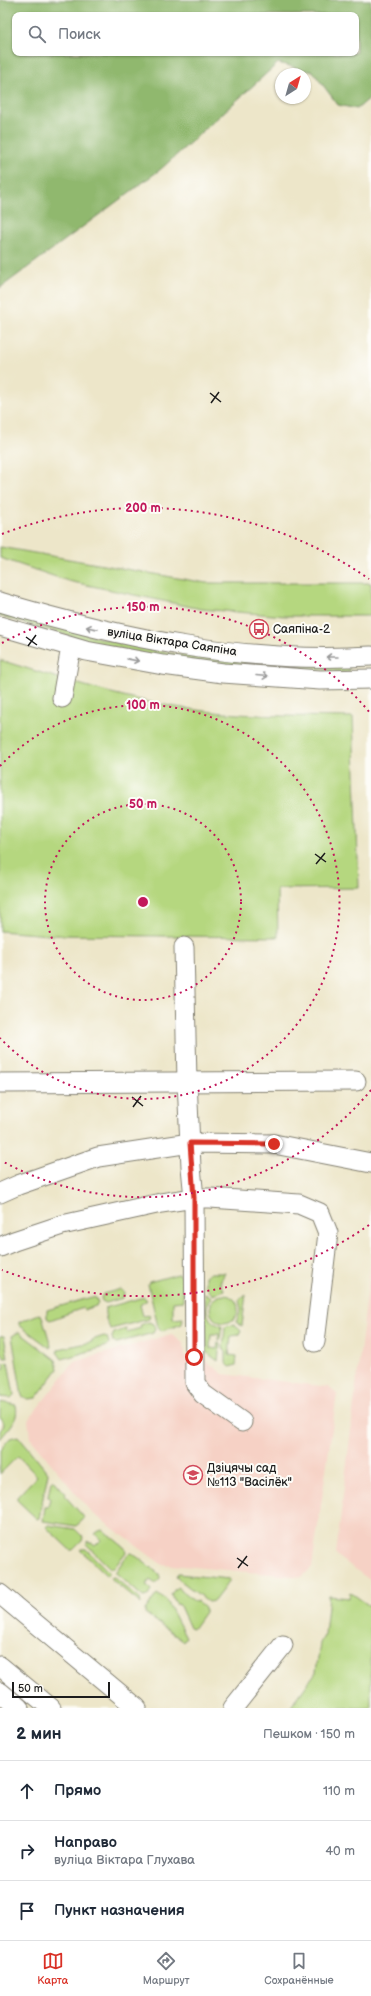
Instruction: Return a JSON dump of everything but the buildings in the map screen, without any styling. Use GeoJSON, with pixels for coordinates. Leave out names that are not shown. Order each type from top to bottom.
{"type":"FeatureCollection","features":[{"type":"Feature","properties":{"kind":"street","name":"вуліца Віктара Саяпіна"},"geometry":{"type":"LineString","coordinates":[[0,602],[74,624],[148,640],[221,652],[311,657],[371,656]]}},
{"type":"Feature","properties":{"kind":"street","name":"вуліца Віктара Саяпіна"},"geometry":{"type":"LineString","coordinates":[[0,626],[71,647],[163,666],[223,673],[320,680],[371,679]]}},
{"type":"Feature","properties":{"kind":"street"},"geometry":{"type":"LineString","coordinates":[[62,698],[71,647]]}},
{"type":"Feature","properties":{"kind":"street"},"geometry":{"type":"LineString","coordinates":[[184,947],[187,1081],[194,1198],[195,1383],[203,1394],[242,1422]]}},
{"type":"Feature","properties":{"kind":"street"},"geometry":{"type":"LineString","coordinates":[[0,1083],[356,1081]]}},
{"type":"Feature","properties":{"kind":"street"},"geometry":{"type":"LineString","coordinates":[[0,1193],[18,1185],[98,1157],[190,1143],[274,1144],[371,1163]]}},
{"type":"Feature","properties":{"kind":"street"},"geometry":{"type":"LineString","coordinates":[[0,1247],[62,1225],[161,1203],[194,1198],[299,1204],[320,1213],[328,1233],[315,1342]]}},
{"type":"Feature","properties":{"kind":"street"},"geometry":{"type":"LineString","coordinates":[[0,1594],[137,1708]]}},
{"type":"Feature","properties":{"kind":"street"},"geometry":{"type":"LineString","coordinates":[[233,1708],[283,1645]]}},
{"type":"Feature","properties":{"kind":"street"},"geometry":{"type":"LineString","coordinates":[[0,1666],[51,1708]]}},
{"type":"Feature","properties":{"kind":"street"},"geometry":{"type":"LineString","coordinates":[[0,1692],[19,1708]]}},
{"type":"Feature","properties":{"kind":"shaded area"},"geometry":{"type":"Polygon","coordinates":[[[371,1261],[371,1581],[336,1555],[371,1261]]]}},
{"type":"Feature","properties":{"kind":"shaded area","name":"Дзіцячы сад №113 \"Васілёк\""},"geometry":{"type":"Polygon","coordinates":[[[172,1334],[184,1344],[185,1356],[201,1357],[223,1374],[328,1387],[337,1394],[312,1567],[302,1577],[161,1564],[91,1512],[30,1438],[28,1420],[74,1362],[172,1334]]]}},
{"type":"Feature","properties":{"kind":"green space"},"geometry":{"type":"Polygon","coordinates":[[[0,0],[371,0],[371,97],[357,109],[338,105],[313,72],[311,71],[311,68],[297,68],[278,63],[161,169],[0,288],[0,0]]]}},
{"type":"Feature","properties":{"kind":"green space"},"geometry":{"type":"Polygon","coordinates":[[[0,547],[206,583],[371,583],[371,616],[285,616],[201,609],[68,581],[0,558],[0,547]]]}},
{"type":"Feature","properties":{"kind":"green space"},"geometry":{"type":"Polygon","coordinates":[[[0,611],[108,640],[174,654],[218,660],[349,667],[349,673],[218,664],[174,659],[130,651],[86,640],[0,616],[0,611]]]}},
{"type":"Feature","properties":{"kind":"green space"},"geometry":{"type":"Polygon","coordinates":[[[0,660],[131,698],[176,707],[220,713],[353,717],[359,888],[277,889],[278,937],[49,935],[0,931],[0,660]]]}},
{"type":"Feature","properties":{"kind":"green space"},"geometry":{"type":"Polygon","coordinates":[[[211,1273],[225,1273],[220,1282],[224,1290],[213,1295],[205,1287],[205,1276],[211,1273]]]}},
{"type":"Feature","properties":{"kind":"green space"},"geometry":{"type":"Polygon","coordinates":[[[178,1274],[183,1279],[183,1301],[173,1302],[173,1319],[183,1318],[182,1324],[162,1331],[158,1327],[148,1284],[149,1282],[178,1274]]]}},
{"type":"Feature","properties":{"kind":"green space"},"geometry":{"type":"Polygon","coordinates":[[[121,1289],[124,1292],[123,1298],[106,1303],[102,1301],[101,1298],[103,1294],[121,1289]]]}},
{"type":"Feature","properties":{"kind":"green space"},"geometry":{"type":"Polygon","coordinates":[[[205,1293],[211,1298],[207,1307],[210,1319],[222,1326],[220,1340],[218,1340],[219,1334],[211,1334],[210,1348],[217,1349],[218,1343],[220,1344],[218,1361],[206,1352],[205,1293]]]}},
{"type":"Feature","properties":{"kind":"green space"},"geometry":{"type":"Polygon","coordinates":[[[246,1294],[242,1326],[236,1322],[241,1310],[239,1300],[246,1294]]]}},
{"type":"Feature","properties":{"kind":"green space"},"geometry":{"type":"Polygon","coordinates":[[[224,1295],[234,1299],[238,1309],[234,1319],[224,1323],[214,1319],[210,1309],[214,1299],[224,1295]]]}},
{"type":"Feature","properties":{"kind":"green space"},"geometry":{"type":"Polygon","coordinates":[[[92,1297],[96,1298],[98,1304],[96,1306],[84,1310],[83,1308],[50,1320],[47,1318],[47,1310],[92,1297]]]}},
{"type":"Feature","properties":{"kind":"green space"},"geometry":{"type":"Polygon","coordinates":[[[144,1297],[147,1300],[140,1305],[143,1316],[150,1315],[149,1319],[111,1329],[106,1319],[105,1308],[144,1297]]]}},
{"type":"Feature","properties":{"kind":"green space"},"geometry":{"type":"Polygon","coordinates":[[[39,1314],[42,1316],[51,1346],[50,1348],[19,1325],[19,1322],[39,1314]]]}},
{"type":"Feature","properties":{"kind":"green space"},"geometry":{"type":"Polygon","coordinates":[[[149,1322],[153,1324],[155,1329],[153,1333],[117,1343],[113,1342],[112,1337],[114,1333],[126,1329],[127,1332],[141,1328],[140,1325],[149,1322]]]}},
{"type":"Feature","properties":{"kind":"green space"},"geometry":{"type":"Polygon","coordinates":[[[234,1324],[241,1331],[239,1335],[231,1336],[229,1355],[237,1356],[236,1365],[230,1367],[226,1363],[226,1351],[223,1348],[225,1327],[234,1324]]]}},
{"type":"Feature","properties":{"kind":"green space"},"geometry":{"type":"Polygon","coordinates":[[[19,1332],[56,1360],[58,1369],[36,1398],[28,1399],[22,1396],[12,1336],[19,1332]]]}},
{"type":"Feature","properties":{"kind":"green space"},"geometry":{"type":"Polygon","coordinates":[[[4,1336],[8,1358],[4,1358],[3,1354],[0,1355],[0,1337],[4,1336]]]}},
{"type":"Feature","properties":{"kind":"green space"},"geometry":{"type":"Polygon","coordinates":[[[104,1336],[107,1337],[109,1343],[107,1346],[62,1359],[57,1352],[59,1349],[92,1342],[92,1340],[104,1336]]]}},
{"type":"Feature","properties":{"kind":"green space"},"geometry":{"type":"Polygon","coordinates":[[[8,1362],[14,1395],[11,1398],[0,1397],[0,1369],[5,1368],[4,1363],[8,1362]]]}},
{"type":"Feature","properties":{"kind":"green space"},"geometry":{"type":"Polygon","coordinates":[[[0,1402],[16,1405],[17,1410],[13,1423],[0,1439],[0,1430],[4,1423],[0,1418],[0,1402]]]}},
{"type":"Feature","properties":{"kind":"green space"},"geometry":{"type":"Polygon","coordinates":[[[18,1436],[48,1473],[39,1518],[37,1519],[17,1500],[17,1497],[37,1476],[18,1456],[0,1474],[0,1450],[10,1438],[18,1436]]]}},
{"type":"Feature","properties":{"kind":"green space"},"geometry":{"type":"Polygon","coordinates":[[[53,1479],[65,1493],[64,1495],[83,1516],[84,1519],[76,1526],[43,1521],[45,1507],[48,1507],[50,1498],[48,1497],[51,1481],[53,1479]]]}},
{"type":"Feature","properties":{"kind":"green space"},"geometry":{"type":"Polygon","coordinates":[[[48,1525],[75,1529],[83,1537],[82,1541],[73,1550],[70,1550],[46,1527],[48,1525]]]}},
{"type":"Feature","properties":{"kind":"green space"},"geometry":{"type":"Polygon","coordinates":[[[103,1530],[125,1548],[126,1552],[114,1568],[110,1568],[88,1546],[87,1543],[89,1541],[95,1546],[101,1540],[95,1534],[103,1530]]]}},
{"type":"Feature","properties":{"kind":"green space"},"geometry":{"type":"Polygon","coordinates":[[[86,1549],[109,1572],[107,1576],[80,1550],[86,1549]]]}},
{"type":"Feature","properties":{"kind":"green space"},"geometry":{"type":"Polygon","coordinates":[[[132,1553],[159,1574],[160,1579],[156,1584],[150,1580],[146,1585],[151,1590],[148,1596],[143,1597],[116,1573],[128,1554],[132,1553]]]}},
{"type":"Feature","properties":{"kind":"green space"},"geometry":{"type":"Polygon","coordinates":[[[178,1574],[230,1580],[214,1601],[208,1602],[176,1577],[178,1574]]]}},
{"type":"Feature","properties":{"kind":"green space"},"geometry":{"type":"Polygon","coordinates":[[[114,1577],[140,1599],[141,1604],[110,1578],[114,1577]]]}},
{"type":"Feature","properties":{"kind":"green space"},"geometry":{"type":"Polygon","coordinates":[[[177,1587],[205,1608],[205,1612],[193,1629],[190,1628],[179,1604],[177,1605],[171,1594],[177,1587]]]}},
{"type":"Feature","properties":{"kind":"green space"},"geometry":{"type":"Polygon","coordinates":[[[350,1592],[371,1607],[371,1708],[290,1708],[316,1672],[320,1643],[325,1634],[329,1596],[349,1598],[350,1592]]]}},
{"type":"Feature","properties":{"kind":"green space"},"geometry":{"type":"Polygon","coordinates":[[[157,1594],[167,1601],[186,1637],[183,1641],[145,1613],[145,1610],[157,1594]]]}},
{"type":"Feature","properties":{"kind":"place","name":"Саяпіна-2"},"geometry":{"type":"Point","coordinates":[259,629]}},
{"type":"Feature","properties":{"kind":"place","name":"Дзіцячы сад №113 \"Васілёк\""},"geometry":{"type":"Point","coordinates":[193,1475]}},
{"type":"Feature","properties":{"kind":"route"},"geometry":{"type":"LineString","coordinates":[[194,1357],[194,1198],[190,1143],[274,1144]]}}]}
